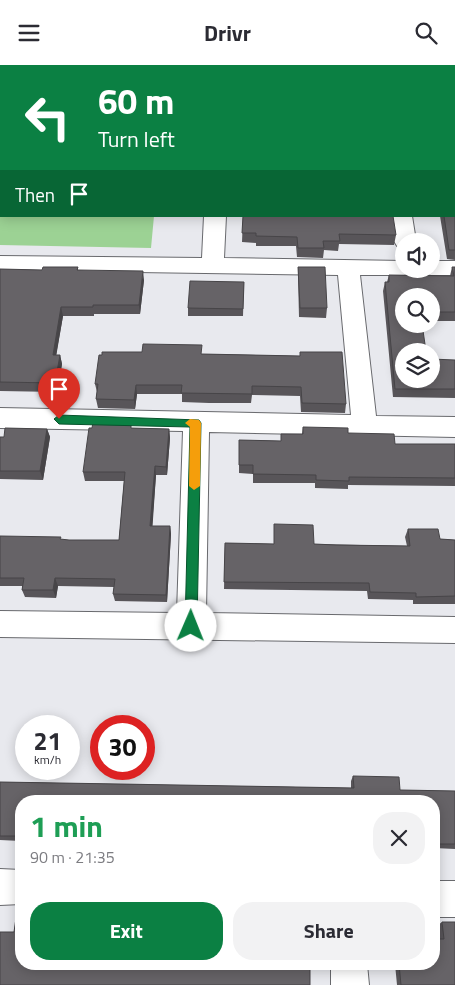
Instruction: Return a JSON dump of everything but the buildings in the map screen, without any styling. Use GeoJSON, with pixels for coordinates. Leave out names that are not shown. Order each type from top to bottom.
{"type":"FeatureCollection","features":[{"type":"Feature","properties":{"kind":"street"},"geometry":{"type":"LineString","coordinates":[[214,266],[215,217]]}},
{"type":"Feature","properties":{"kind":"street"},"geometry":{"type":"LineString","coordinates":[[401,217],[404,233]]}},
{"type":"Feature","properties":{"kind":"street"},"geometry":{"type":"LineString","coordinates":[[0,263],[395,268]]}},
{"type":"Feature","properties":{"kind":"street"},"geometry":{"type":"LineString","coordinates":[[348,267],[365,426]]}},
{"type":"Feature","properties":{"kind":"street"},"geometry":{"type":"LineString","coordinates":[[440,268],[455,268]]}},
{"type":"Feature","properties":{"kind":"street"},"geometry":{"type":"LineString","coordinates":[[0,418],[455,427]]}},
{"type":"Feature","properties":{"kind":"street"},"geometry":{"type":"LineString","coordinates":[[191,626],[196,423]]}},
{"type":"Feature","properties":{"kind":"street"},"geometry":{"type":"LineString","coordinates":[[0,625],[191,626],[455,631]]}},
{"type":"Feature","properties":{"kind":"street"},"geometry":{"type":"LineString","coordinates":[[0,887],[15,887]]}},
{"type":"Feature","properties":{"kind":"street"},"geometry":{"type":"LineString","coordinates":[[440,899],[455,899]]}},
{"type":"Feature","properties":{"kind":"street"},"geometry":{"type":"LineString","coordinates":[[349,970],[350,985]]}},
{"type":"Feature","properties":{"kind":"green space"},"geometry":{"type":"Polygon","coordinates":[[[0,217],[154,217],[151,248],[0,245],[0,217]]]}},
{"type":"Feature","properties":{"kind":"slow traffic"},"geometry":{"type":"LineString","coordinates":[[190,423],[196,423],[194,486]]}},
{"type":"Feature","properties":{"kind":"route"},"geometry":{"type":"LineString","coordinates":[[59,419],[196,423],[191,626]]}}]}
